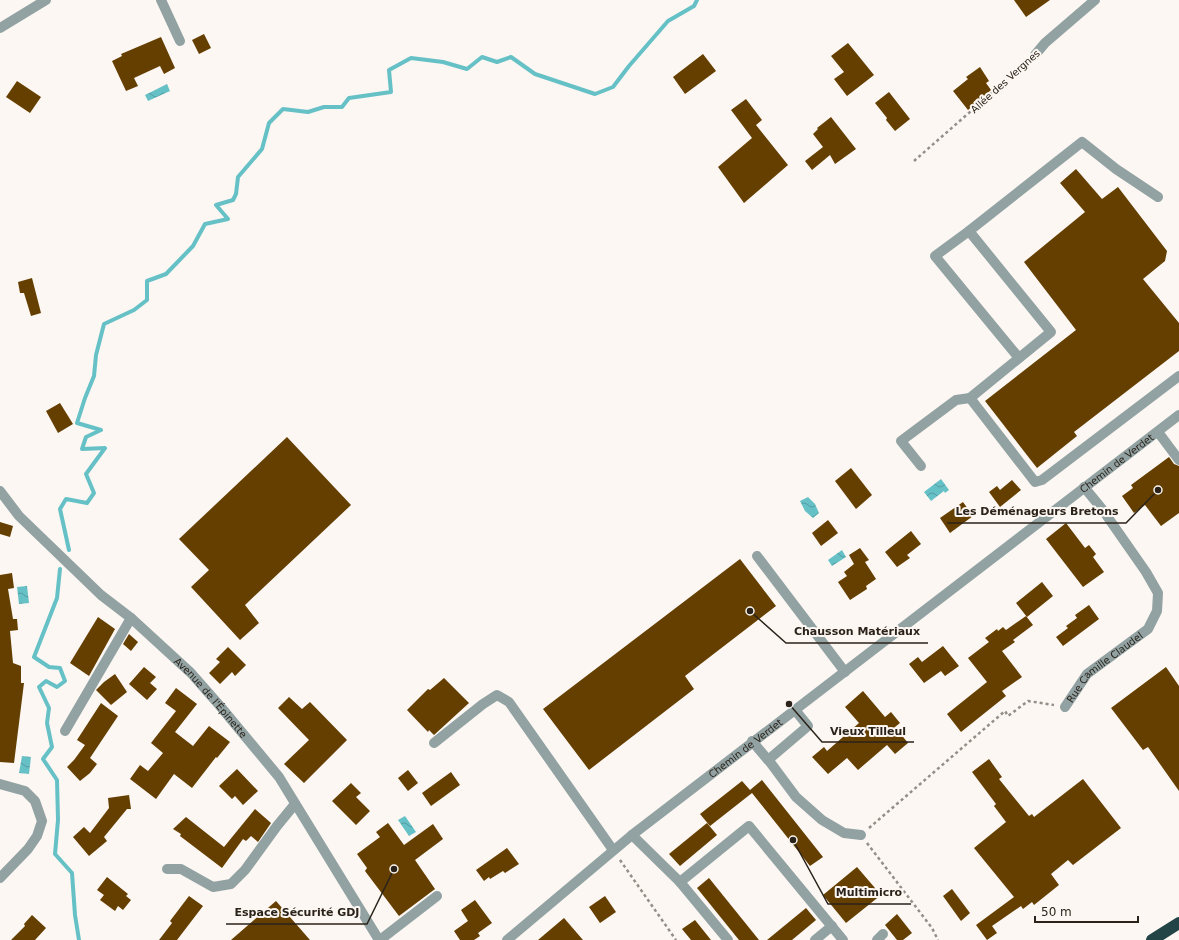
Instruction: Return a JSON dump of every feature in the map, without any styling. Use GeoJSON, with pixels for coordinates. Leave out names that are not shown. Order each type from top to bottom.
{"type":"FeatureCollection","features":[{"type":"Feature","properties":{"kind":"highway"},"geometry":{"type":"LineString","coordinates":[[1152,940],[1179,923]]}},
{"type":"Feature","properties":{"kind":"street"},"geometry":{"type":"LineString","coordinates":[[0,28],[46,0]]}},
{"type":"Feature","properties":{"kind":"street"},"geometry":{"type":"LineString","coordinates":[[161,0],[180,41]]}},
{"type":"Feature","properties":{"kind":"street","name":"Allée des Vergnes"},"geometry":{"type":"LineString","coordinates":[[1035,55],[1045,43],[1095,0]]}},
{"type":"Feature","properties":{"kind":"street"},"geometry":{"type":"LineString","coordinates":[[1019,358],[936,256],[1082,142],[1158,197]]}},
{"type":"Feature","properties":{"kind":"street"},"geometry":{"type":"LineString","coordinates":[[920,466],[901,441],[956,400],[970,398],[1051,332],[969,231]]}},
{"type":"Feature","properties":{"kind":"street"},"geometry":{"type":"LineString","coordinates":[[970,398],[1035,482],[1042,480],[1179,376]]}},
{"type":"Feature","properties":{"kind":"street","name":"Chemin de Verdet"},"geometry":{"type":"LineString","coordinates":[[507,940],[632,835],[1179,415]]}},
{"type":"Feature","properties":{"kind":"street"},"geometry":{"type":"LineString","coordinates":[[1158,432],[1179,460]]}},
{"type":"Feature","properties":{"kind":"street","name":"Rue Camille Claudel"},"geometry":{"type":"LineString","coordinates":[[1065,707],[1087,674],[1148,629],[1157,611],[1158,593],[1146,572],[1102,509],[1084,487]]}},
{"type":"Feature","properties":{"kind":"street","name":"Avenue de l'Épinette"},"geometry":{"type":"LineString","coordinates":[[0,491],[19,516],[45,542],[101,595],[131,618],[191,673],[220,706],[279,777],[379,940]]}},
{"type":"Feature","properties":{"kind":"street"},"geometry":{"type":"LineString","coordinates":[[757,556],[844,672]]}},
{"type":"Feature","properties":{"kind":"street"},"geometry":{"type":"LineString","coordinates":[[65,731],[131,618]]}},
{"type":"Feature","properties":{"kind":"street"},"geometry":{"type":"LineString","coordinates":[[434,743],[483,704],[497,695],[509,702],[613,850]]}},
{"type":"Feature","properties":{"kind":"street"},"geometry":{"type":"LineString","coordinates":[[767,758],[768,760],[808,726],[795,710]]}},
{"type":"Feature","properties":{"kind":"street"},"geometry":{"type":"LineString","coordinates":[[752,742],[767,758],[796,797],[822,820],[844,833],[861,834]]}},
{"type":"Feature","properties":{"kind":"street"},"geometry":{"type":"LineString","coordinates":[[0,784],[25,791],[35,801],[42,821],[37,836],[28,849],[0,878]]}},
{"type":"Feature","properties":{"kind":"street"},"geometry":{"type":"LineString","coordinates":[[167,869],[181,869],[213,887],[232,884],[245,870],[295,804]]}},
{"type":"Feature","properties":{"kind":"street"},"geometry":{"type":"LineString","coordinates":[[680,882],[749,826],[843,940]]}},
{"type":"Feature","properties":{"kind":"street"},"geometry":{"type":"LineString","coordinates":[[632,835],[680,882],[728,940]]}},
{"type":"Feature","properties":{"kind":"street"},"geometry":{"type":"LineString","coordinates":[[379,940],[437,896]]}},
{"type":"Feature","properties":{"kind":"street"},"geometry":{"type":"LineString","coordinates":[[815,940],[832,926]]}},
{"type":"Feature","properties":{"kind":"path","name":"Allée des Vergnes"},"geometry":{"type":"LineString","coordinates":[[914,161],[1035,55]]}},
{"type":"Feature","properties":{"kind":"path"},"geometry":{"type":"LineString","coordinates":[[938,940],[932,928],[861,834],[1005,711],[1008,716],[1028,701],[1065,707]]}},
{"type":"Feature","properties":{"kind":"path"},"geometry":{"type":"LineString","coordinates":[[613,850],[676,940]]}},
{"type":"Feature","properties":{"kind":"water"},"geometry":{"type":"Polygon","coordinates":[[[167,84],[170,91],[148,101],[145,95],[167,84]]]}},
{"type":"Feature","properties":{"kind":"water"},"geometry":{"type":"Polygon","coordinates":[[[941,479],[949,490],[945,493],[944,491],[931,501],[924,492],[941,479]]]}},
{"type":"Feature","properties":{"kind":"water"},"geometry":{"type":"Polygon","coordinates":[[[808,497],[815,504],[819,513],[813,518],[805,511],[800,501],[808,497]]]}},
{"type":"Feature","properties":{"kind":"water"},"geometry":{"type":"Polygon","coordinates":[[[842,550],[846,557],[832,566],[828,560],[842,550]]]}},
{"type":"Feature","properties":{"kind":"water"},"geometry":{"type":"Polygon","coordinates":[[[27,586],[29,603],[19,604],[17,587],[27,586]]]}},
{"type":"Feature","properties":{"kind":"water"},"geometry":{"type":"Polygon","coordinates":[[[22,756],[31,757],[29,774],[19,773],[22,756]]]}},
{"type":"Feature","properties":{"kind":"water"},"geometry":{"type":"Polygon","coordinates":[[[405,816],[416,832],[409,836],[398,820],[405,816]]]}},
{"type":"Feature","properties":{"kind":"building"},"geometry":{"type":"Polygon","coordinates":[[[1014,0],[1050,0],[1026,17],[1014,0]]]}},
{"type":"Feature","properties":{"kind":"building"},"geometry":{"type":"Polygon","coordinates":[[[204,34],[211,48],[199,54],[192,40],[204,34]]]}},
{"type":"Feature","properties":{"kind":"building"},"geometry":{"type":"Polygon","coordinates":[[[161,37],[175,68],[164,74],[160,66],[134,78],[138,86],[126,91],[112,61],[122,56],[121,54],[161,37]]]}},
{"type":"Feature","properties":{"kind":"building"},"geometry":{"type":"Polygon","coordinates":[[[848,43],[874,75],[847,96],[834,79],[844,72],[831,56],[848,43]]]}},
{"type":"Feature","properties":{"kind":"building"},"geometry":{"type":"Polygon","coordinates":[[[703,54],[716,71],[685,94],[673,77],[703,54]]]}},
{"type":"Feature","properties":{"kind":"building"},"geometry":{"type":"Polygon","coordinates":[[[980,67],[989,81],[986,83],[991,90],[968,110],[953,91],[968,79],[966,77],[980,67]]]}},
{"type":"Feature","properties":{"kind":"building"},"geometry":{"type":"Polygon","coordinates":[[[17,81],[41,97],[30,113],[6,97],[17,81]]]}},
{"type":"Feature","properties":{"kind":"building"},"geometry":{"type":"Polygon","coordinates":[[[889,92],[910,119],[895,131],[875,103],[889,92]]]}},
{"type":"Feature","properties":{"kind":"building"},"geometry":{"type":"Polygon","coordinates":[[[746,99],[762,120],[756,125],[788,165],[744,203],[718,167],[752,138],[731,110],[746,99]]]}},
{"type":"Feature","properties":{"kind":"building"},"geometry":{"type":"Polygon","coordinates":[[[831,117],[856,149],[835,164],[830,155],[812,170],[805,161],[823,147],[813,134],[818,129],[817,128],[831,117]]]}},
{"type":"Feature","properties":{"kind":"building"},"geometry":{"type":"Polygon","coordinates":[[[1076,169],[1102,199],[1118,187],[1167,251],[1165,261],[1143,279],[1179,323],[1179,351],[1074,432],[1077,436],[1037,468],[985,401],[1076,330],[1024,262],[1085,212],[1060,183],[1076,169]]]}},
{"type":"Feature","properties":{"kind":"building"},"geometry":{"type":"Polygon","coordinates":[[[32,278],[41,313],[31,316],[24,293],[20,293],[18,282],[32,278]]]}},
{"type":"Feature","properties":{"kind":"building"},"geometry":{"type":"Polygon","coordinates":[[[60,403],[73,424],[58,433],[46,411],[60,403]]]}},
{"type":"Feature","properties":{"kind":"building"},"geometry":{"type":"Polygon","coordinates":[[[287,437],[351,505],[245,605],[259,623],[240,640],[191,587],[209,570],[179,539],[287,437]]]}},
{"type":"Feature","properties":{"kind":"building"},"geometry":{"type":"Polygon","coordinates":[[[1169,457],[1174,464],[1179,466],[1179,513],[1161,526],[1145,505],[1134,513],[1122,496],[1133,488],[1131,485],[1169,457]]]}},
{"type":"Feature","properties":{"kind":"building"},"geometry":{"type":"Polygon","coordinates":[[[851,468],[872,495],[856,509],[835,481],[851,468]]]}},
{"type":"Feature","properties":{"kind":"building"},"geometry":{"type":"Polygon","coordinates":[[[1012,480],[1021,490],[1000,507],[989,492],[997,486],[1000,490],[1012,480]]]}},
{"type":"Feature","properties":{"kind":"building"},"geometry":{"type":"Polygon","coordinates":[[[963,502],[973,516],[950,533],[940,518],[963,502]]]}},
{"type":"Feature","properties":{"kind":"building"},"geometry":{"type":"Polygon","coordinates":[[[828,520],[838,533],[821,546],[812,533],[828,520]]]}},
{"type":"Feature","properties":{"kind":"building"},"geometry":{"type":"Polygon","coordinates":[[[0,522],[13,526],[10,537],[0,534],[0,522]]]}},
{"type":"Feature","properties":{"kind":"building"},"geometry":{"type":"Polygon","coordinates":[[[1066,523],[1085,548],[1089,545],[1096,554],[1093,557],[1104,572],[1083,587],[1046,539],[1066,523]]]}},
{"type":"Feature","properties":{"kind":"building"},"geometry":{"type":"Polygon","coordinates":[[[911,531],[921,544],[907,555],[910,558],[897,567],[885,552],[911,531]]]}},
{"type":"Feature","properties":{"kind":"building"},"geometry":{"type":"Polygon","coordinates":[[[860,548],[869,560],[865,562],[876,579],[866,586],[867,589],[850,600],[838,582],[847,576],[844,572],[854,564],[849,555],[860,548]]]}},
{"type":"Feature","properties":{"kind":"building"},"geometry":{"type":"Polygon","coordinates":[[[740,559],[776,606],[685,676],[694,689],[589,770],[543,709],[740,559]]]}},
{"type":"Feature","properties":{"kind":"building"},"geometry":{"type":"Polygon","coordinates":[[[12,573],[14,588],[8,589],[13,619],[17,619],[18,630],[10,631],[13,663],[21,666],[21,683],[24,683],[14,763],[0,762],[0,575],[12,573]]]}},
{"type":"Feature","properties":{"kind":"building"},"geometry":{"type":"Polygon","coordinates":[[[1042,582],[1053,596],[1027,617],[1016,603],[1042,582]]]}},
{"type":"Feature","properties":{"kind":"building"},"geometry":{"type":"Polygon","coordinates":[[[1089,605],[1099,619],[1063,646],[1056,637],[1068,628],[1066,626],[1077,618],[1075,615],[1089,605]]]}},
{"type":"Feature","properties":{"kind":"building"},"geometry":{"type":"Polygon","coordinates":[[[1026,616],[1033,625],[1013,640],[1015,642],[1002,651],[1022,677],[1002,691],[1006,696],[961,732],[947,714],[987,682],[968,658],[989,642],[985,638],[997,629],[998,631],[1003,627],[1006,630],[1026,616]]]}},
{"type":"Feature","properties":{"kind":"building"},"geometry":{"type":"Polygon","coordinates":[[[98,617],[115,629],[89,676],[70,663],[98,617]]]}},
{"type":"Feature","properties":{"kind":"building"},"geometry":{"type":"Polygon","coordinates":[[[129,634],[138,642],[131,651],[123,644],[129,634]]]}},
{"type":"Feature","properties":{"kind":"building"},"geometry":{"type":"Polygon","coordinates":[[[943,646],[959,666],[945,676],[941,671],[924,683],[909,664],[918,657],[922,662],[943,646]]]}},
{"type":"Feature","properties":{"kind":"building"},"geometry":{"type":"Polygon","coordinates":[[[228,647],[246,665],[235,676],[232,672],[220,684],[209,673],[220,662],[216,659],[228,647]]]}},
{"type":"Feature","properties":{"kind":"building"},"geometry":{"type":"Polygon","coordinates":[[[144,667],[156,677],[150,683],[157,689],[147,700],[129,684],[144,667]]]}},
{"type":"Feature","properties":{"kind":"building"},"geometry":{"type":"Polygon","coordinates":[[[1166,667],[1179,686],[1179,791],[1148,747],[1143,750],[1111,708],[1166,667]]]}},
{"type":"Feature","properties":{"kind":"building"},"geometry":{"type":"Polygon","coordinates":[[[115,674],[127,692],[111,705],[96,690],[115,674]]]}},
{"type":"Feature","properties":{"kind":"building"},"geometry":{"type":"Polygon","coordinates":[[[444,678],[469,703],[434,735],[429,730],[428,732],[407,710],[428,689],[430,690],[444,678]]]}},
{"type":"Feature","properties":{"kind":"building"},"geometry":{"type":"Polygon","coordinates":[[[176,688],[197,704],[175,732],[193,746],[209,726],[230,742],[217,758],[216,757],[192,788],[174,774],[156,799],[130,779],[140,765],[148,771],[163,753],[151,743],[176,711],[165,703],[176,688]]]}},
{"type":"Feature","properties":{"kind":"building"},"geometry":{"type":"Polygon","coordinates":[[[863,691],[885,717],[891,712],[900,723],[895,727],[908,743],[895,754],[887,745],[858,770],[847,758],[828,774],[812,757],[824,747],[827,751],[859,723],[845,707],[863,691]]]}},
{"type":"Feature","properties":{"kind":"building"},"geometry":{"type":"Polygon","coordinates":[[[289,697],[302,709],[310,702],[347,740],[304,783],[284,764],[309,740],[278,708],[289,697]]]}},
{"type":"Feature","properties":{"kind":"building"},"geometry":{"type":"Polygon","coordinates":[[[101,703],[118,716],[90,758],[97,764],[90,773],[80,781],[67,767],[85,745],[77,740],[101,703]]]}},
{"type":"Feature","properties":{"kind":"building"},"geometry":{"type":"Polygon","coordinates":[[[989,759],[1002,777],[999,779],[1029,816],[1032,814],[1034,817],[1083,779],[1121,828],[1073,865],[1068,860],[1051,874],[1059,885],[1034,905],[1032,902],[1023,909],[1021,906],[992,926],[997,933],[987,940],[976,925],[1014,897],[974,848],[1006,822],[994,806],[996,804],[972,772],[989,759]]]}},
{"type":"Feature","properties":{"kind":"building"},"geometry":{"type":"Polygon","coordinates":[[[237,769],[258,791],[243,805],[235,796],[232,799],[219,786],[237,769]]]}},
{"type":"Feature","properties":{"kind":"building"},"geometry":{"type":"Polygon","coordinates":[[[408,770],[418,783],[408,791],[398,778],[408,770]]]}},
{"type":"Feature","properties":{"kind":"building"},"geometry":{"type":"Polygon","coordinates":[[[451,772],[460,785],[431,806],[422,793],[451,772]]]}},
{"type":"Feature","properties":{"kind":"building"},"geometry":{"type":"Polygon","coordinates":[[[762,780],[823,857],[810,866],[752,793],[710,826],[700,814],[742,781],[750,790],[762,780]]]}},
{"type":"Feature","properties":{"kind":"building"},"geometry":{"type":"Polygon","coordinates":[[[351,783],[361,793],[356,797],[370,811],[356,825],[332,801],[351,783]]]}},
{"type":"Feature","properties":{"kind":"building"},"geometry":{"type":"Polygon","coordinates":[[[129,795],[131,809],[127,809],[104,837],[107,841],[89,856],[73,837],[84,827],[90,833],[109,808],[108,798],[129,795]]]}},
{"type":"Feature","properties":{"kind":"building"},"geometry":{"type":"Polygon","coordinates":[[[255,809],[271,823],[258,842],[251,836],[246,841],[243,839],[222,868],[173,829],[186,817],[224,847],[255,809]]]}},
{"type":"Feature","properties":{"kind":"building"},"geometry":{"type":"Polygon","coordinates":[[[388,823],[404,845],[433,824],[443,839],[415,860],[435,889],[399,916],[365,871],[367,868],[357,854],[380,837],[376,832],[388,823]]]}},
{"type":"Feature","properties":{"kind":"building"},"geometry":{"type":"Polygon","coordinates":[[[707,823],[717,835],[680,866],[669,854],[707,823]]]}},
{"type":"Feature","properties":{"kind":"building"},"geometry":{"type":"Polygon","coordinates":[[[507,848],[519,864],[505,873],[503,871],[490,879],[489,877],[484,881],[476,870],[507,848]]]}},
{"type":"Feature","properties":{"kind":"building"},"geometry":{"type":"Polygon","coordinates":[[[857,867],[881,895],[846,923],[823,895],[857,867]]]}},
{"type":"Feature","properties":{"kind":"building"},"geometry":{"type":"Polygon","coordinates":[[[107,877],[128,894],[126,896],[131,900],[123,910],[118,906],[115,911],[100,900],[104,895],[97,890],[107,877]]]}},
{"type":"Feature","properties":{"kind":"building"},"geometry":{"type":"Polygon","coordinates":[[[709,878],[759,940],[739,940],[697,888],[709,878]]]}},
{"type":"Feature","properties":{"kind":"building"},"geometry":{"type":"Polygon","coordinates":[[[952,889],[970,913],[961,921],[943,896],[952,889]]]}},
{"type":"Feature","properties":{"kind":"building"},"geometry":{"type":"Polygon","coordinates":[[[189,896],[203,906],[177,940],[159,940],[172,923],[170,921],[189,896]]]}},
{"type":"Feature","properties":{"kind":"building"},"geometry":{"type":"Polygon","coordinates":[[[605,896],[616,912],[600,923],[589,907],[605,896]]]}},
{"type":"Feature","properties":{"kind":"building"},"geometry":{"type":"Polygon","coordinates":[[[475,900],[492,923],[478,933],[480,936],[474,940],[460,940],[454,931],[468,921],[461,910],[475,900]]]}},
{"type":"Feature","properties":{"kind":"building"},"geometry":{"type":"Polygon","coordinates":[[[276,901],[310,940],[231,940],[276,901]]]}},
{"type":"Feature","properties":{"kind":"building"},"geometry":{"type":"Polygon","coordinates":[[[806,908],[816,920],[792,940],[767,940],[806,908]]]}},
{"type":"Feature","properties":{"kind":"building"},"geometry":{"type":"Polygon","coordinates":[[[897,914],[912,933],[903,940],[897,940],[885,925],[897,914]]]}},
{"type":"Feature","properties":{"kind":"building"},"geometry":{"type":"Polygon","coordinates":[[[32,915],[46,928],[35,940],[11,940],[25,926],[24,924],[32,915]]]}},
{"type":"Feature","properties":{"kind":"building"},"geometry":{"type":"Polygon","coordinates":[[[564,918],[583,940],[538,940],[564,918]]]}},
{"type":"Feature","properties":{"kind":"building"},"geometry":{"type":"Polygon","coordinates":[[[695,920],[711,940],[691,940],[682,929],[695,920]]]}},
{"type":"Feature","properties":{"kind":"waterway"},"geometry":{"type":"LineString","coordinates":[[69,550],[60,509],[66,499],[87,503],[94,493],[86,474],[105,448],[82,449],[86,437],[101,430],[77,423],[94,376],[96,355],[104,324],[134,310],[147,300],[147,281],[166,274],[193,246],[205,224],[228,219],[216,205],[233,200],[236,194],[238,177],[262,149],[269,123],[283,109],[308,112],[324,107],[342,107],[349,98],[391,92],[389,70],[411,58],[443,62],[467,69],[482,57],[497,62],[511,57],[535,74],[595,94],[613,87],[668,21],[694,6],[697,0]]}},
{"type":"Feature","properties":{"kind":"waterway"},"geometry":{"type":"LineString","coordinates":[[60,569],[57,598],[34,657],[49,667],[60,668],[65,681],[57,687],[46,681],[39,687],[49,708],[47,723],[52,747],[43,759],[57,780],[58,820],[55,854],[72,873],[75,915],[79,940]]}},
{"type":"Feature","properties":{"kind":"place","name":"Les Déménageurs Bretons"},"geometry":{"type":"Point","coordinates":[1158,490]}},
{"type":"Feature","properties":{"kind":"place","name":"Chausson Matériaux"},"geometry":{"type":"Point","coordinates":[750,611]}},
{"type":"Feature","properties":{"kind":"place","name":"Vieux Tilleul"},"geometry":{"type":"Point","coordinates":[789,704]}},
{"type":"Feature","properties":{"kind":"place","name":"Multimicro"},"geometry":{"type":"Point","coordinates":[793,840]}},
{"type":"Feature","properties":{"kind":"place","name":"Espace Sécurité GDJ"},"geometry":{"type":"Point","coordinates":[394,869]}}]}
